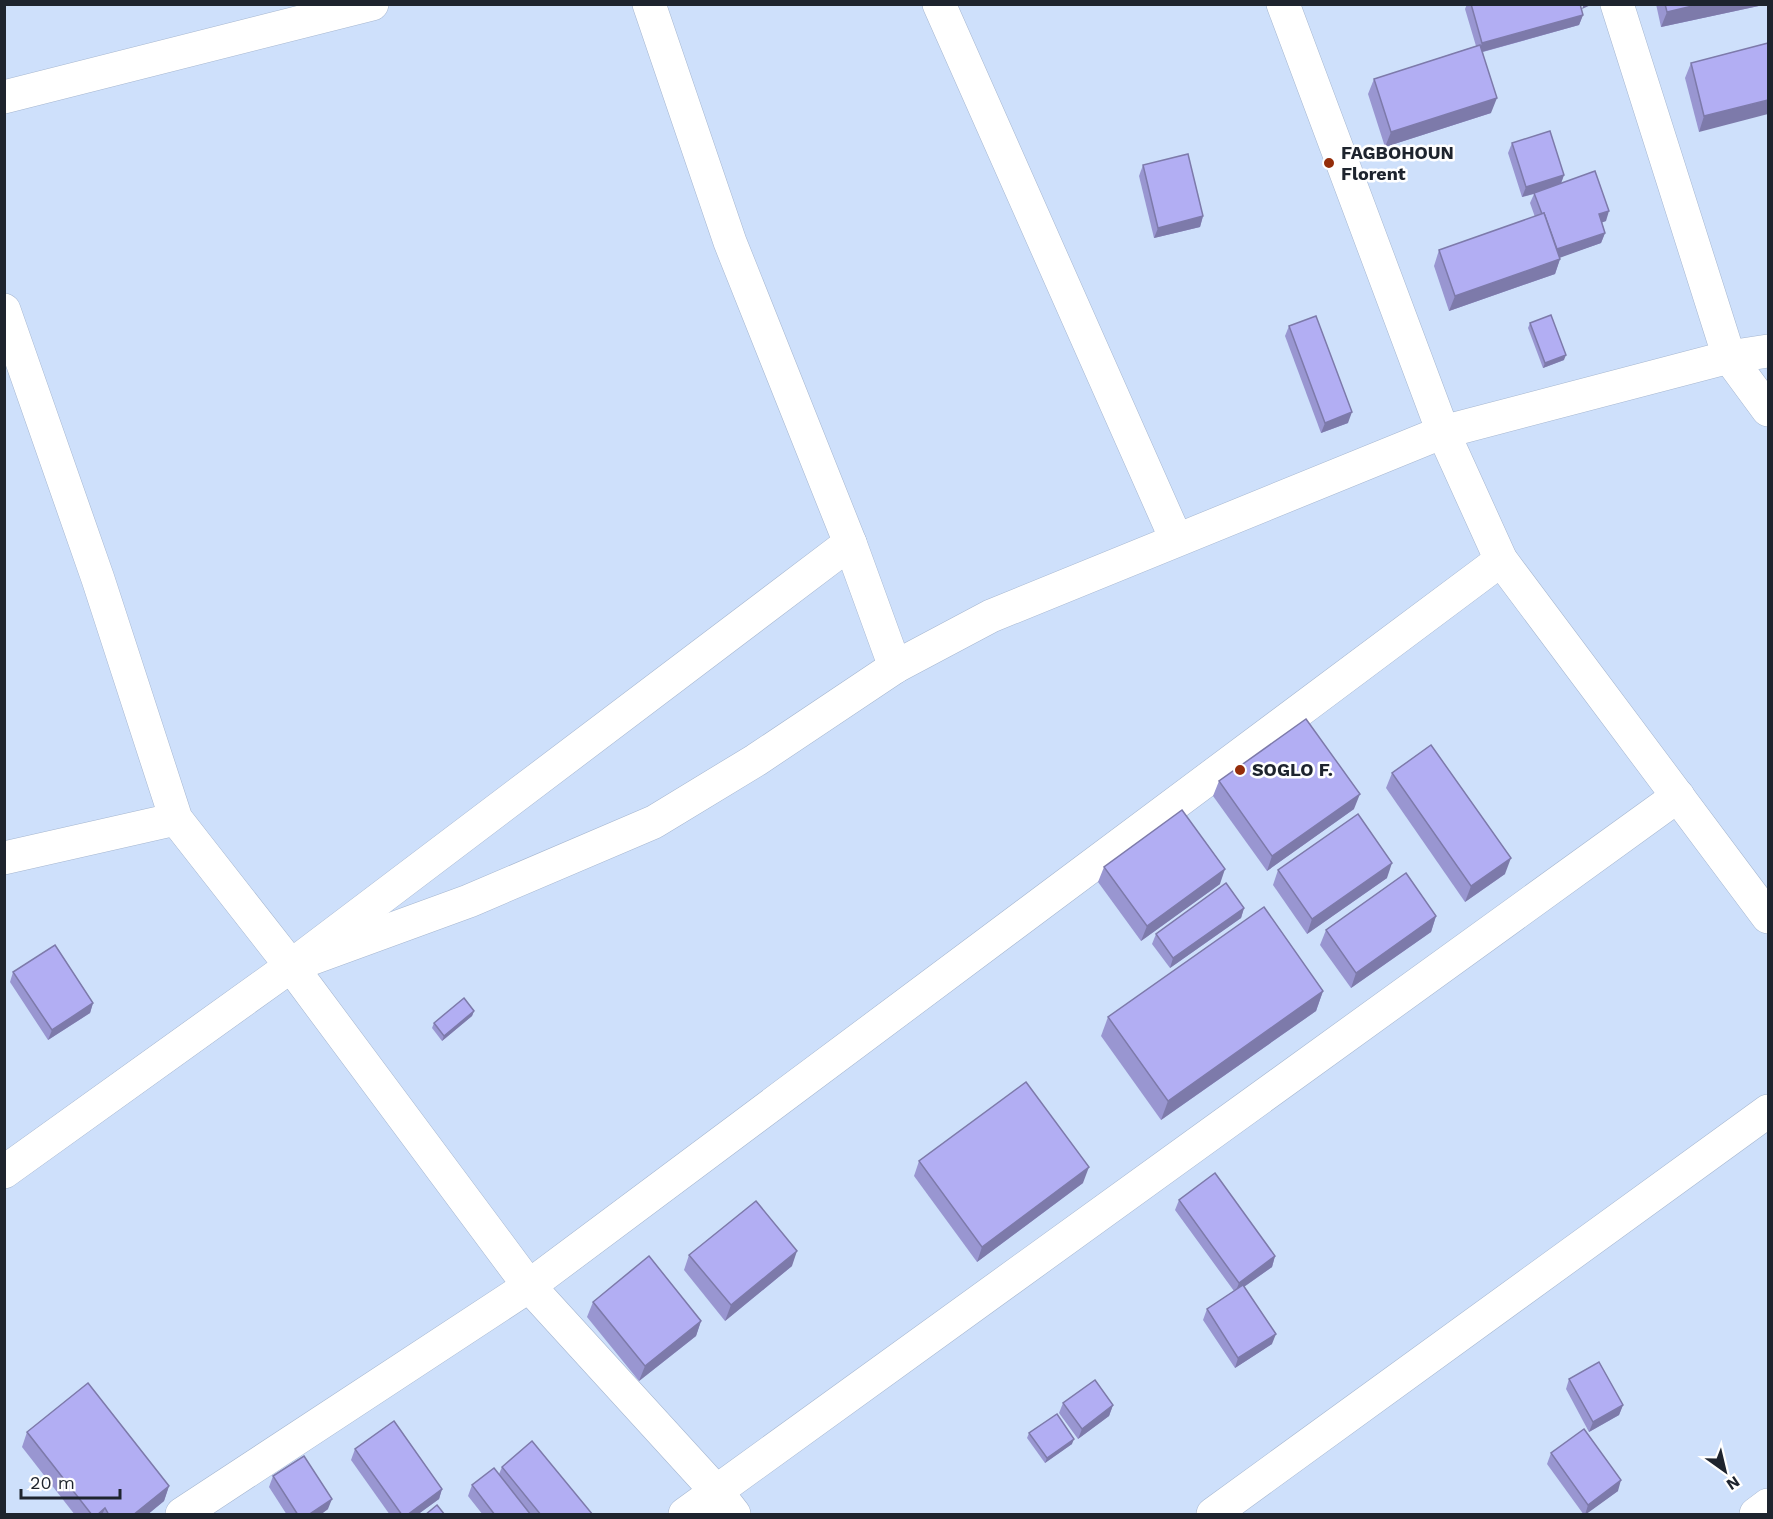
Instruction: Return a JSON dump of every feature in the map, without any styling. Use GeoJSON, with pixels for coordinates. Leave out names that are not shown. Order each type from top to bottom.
{"type":"FeatureCollection","features":[{"type":"Feature","properties":{"kind":"street"},"geometry":{"type":"LineString","coordinates":[[4,97],[372,4]]}},
{"type":"Feature","properties":{"kind":"street"},"geometry":{"type":"LineString","coordinates":[[649,4],[730,242],[850,543],[895,668]]}},
{"type":"Feature","properties":{"kind":"street"},"geometry":{"type":"LineString","coordinates":[[939,4],[1176,539]]}},
{"type":"Feature","properties":{"kind":"street"},"geometry":{"type":"LineString","coordinates":[[1282,4],[1443,432],[1502,560],[1768,917]]}},
{"type":"Feature","properties":{"kind":"street"},"geometry":{"type":"LineString","coordinates":[[1617,4],[1729,357],[1768,410]]}},
{"type":"Feature","properties":{"kind":"street"},"geometry":{"type":"LineString","coordinates":[[4,310],[98,579],[176,819],[291,966],[529,1286],[726,1503]]}},
{"type":"Feature","properties":{"kind":"street"},"geometry":{"type":"LineString","coordinates":[[291,966],[470,901],[654,822],[756,760],[895,668],[991,616],[1443,432],[1729,357],[1768,351]]}},
{"type":"Feature","properties":{"kind":"street"},"geometry":{"type":"LineString","coordinates":[[4,1172],[291,966],[850,543]]}},
{"type":"Feature","properties":{"kind":"street"},"geometry":{"type":"LineString","coordinates":[[182,1515],[529,1286],[1502,560]]}},
{"type":"Feature","properties":{"kind":"street"},"geometry":{"type":"LineString","coordinates":[[685,1515],[726,1503],[1678,796]]}},
{"type":"Feature","properties":{"kind":"street"},"geometry":{"type":"LineString","coordinates":[[4,858],[176,819]]}},
{"type":"Feature","properties":{"kind":"street"},"geometry":{"type":"LineString","coordinates":[[1213,1515],[1768,1111]]}},
{"type":"Feature","properties":{"kind":"street"},"geometry":{"type":"LineString","coordinates":[[1756,1515],[1768,1505]]}},
{"type":"Feature","properties":{"kind":"building"},"geometry":{"type":"Polygon","coordinates":[[[1471,4],[1580,4],[1583,15],[1482,43],[1471,4]]]}},
{"type":"Feature","properties":{"kind":"building"},"geometry":{"type":"Polygon","coordinates":[[[1665,4],[1701,4],[1667,12],[1665,4]]]}},
{"type":"Feature","properties":{"kind":"building"},"geometry":{"type":"Polygon","coordinates":[[[1768,43],[1768,100],[1704,116],[1691,63],[1768,43]]]}},
{"type":"Feature","properties":{"kind":"building"},"geometry":{"type":"Polygon","coordinates":[[[1480,45],[1497,98],[1391,132],[1374,79],[1480,45]]]}},
{"type":"Feature","properties":{"kind":"building"},"geometry":{"type":"Polygon","coordinates":[[[1550,131],[1564,175],[1526,187],[1512,143],[1550,131]]]}},
{"type":"Feature","properties":{"kind":"building"},"geometry":{"type":"Polygon","coordinates":[[[1188,154],[1203,216],[1158,228],[1143,165],[1188,154]]]}},
{"type":"Feature","properties":{"kind":"building"},"geometry":{"type":"Polygon","coordinates":[[[1595,171],[1609,211],[1599,214],[1605,233],[1557,249],[1534,193],[1595,171]]]}},
{"type":"Feature","properties":{"kind":"building"},"geometry":{"type":"Polygon","coordinates":[[[1544,213],[1560,259],[1455,296],[1439,250],[1544,213]]]}},
{"type":"Feature","properties":{"kind":"building"},"geometry":{"type":"Polygon","coordinates":[[[1551,315],[1566,355],[1545,363],[1530,323],[1551,315]]]}},
{"type":"Feature","properties":{"kind":"building"},"geometry":{"type":"Polygon","coordinates":[[[1316,316],[1352,412],[1325,423],[1289,326],[1316,316]]]}},
{"type":"Feature","properties":{"kind":"building"},"geometry":{"type":"Polygon","coordinates":[[[1306,719],[1360,794],[1272,856],[1219,781],[1306,719]]]}},
{"type":"Feature","properties":{"kind":"building"},"geometry":{"type":"Polygon","coordinates":[[[1431,745],[1511,858],[1471,886],[1392,773],[1431,745]]]}},
{"type":"Feature","properties":{"kind":"building"},"geometry":{"type":"Polygon","coordinates":[[[1182,810],[1225,869],[1147,926],[1104,867],[1182,810]]]}},
{"type":"Feature","properties":{"kind":"building"},"geometry":{"type":"Polygon","coordinates":[[[1358,814],[1392,863],[1312,919],[1278,870],[1358,814]]]}},
{"type":"Feature","properties":{"kind":"building"},"geometry":{"type":"Polygon","coordinates":[[[1406,873],[1436,916],[1356,973],[1326,930],[1406,873]]]}},
{"type":"Feature","properties":{"kind":"building"},"geometry":{"type":"Polygon","coordinates":[[[1226,883],[1244,908],[1173,958],[1156,934],[1226,883]]]}},
{"type":"Feature","properties":{"kind":"building"},"geometry":{"type":"Polygon","coordinates":[[[1264,907],[1323,991],[1168,1101],[1108,1017],[1264,907]]]}},
{"type":"Feature","properties":{"kind":"building"},"geometry":{"type":"Polygon","coordinates":[[[55,945],[93,1003],[52,1030],[13,972],[55,945]]]}},
{"type":"Feature","properties":{"kind":"building"},"geometry":{"type":"Polygon","coordinates":[[[464,998],[474,1011],[444,1036],[434,1023],[464,998]]]}},
{"type":"Feature","properties":{"kind":"building"},"geometry":{"type":"Polygon","coordinates":[[[1026,1082],[1089,1167],[982,1247],[919,1161],[1026,1082]]]}},
{"type":"Feature","properties":{"kind":"building"},"geometry":{"type":"Polygon","coordinates":[[[1215,1173],[1275,1256],[1239,1283],[1179,1200],[1215,1173]]]}},
{"type":"Feature","properties":{"kind":"building"},"geometry":{"type":"Polygon","coordinates":[[[756,1201],[797,1251],[731,1305],[689,1255],[756,1201]]]}},
{"type":"Feature","properties":{"kind":"building"},"geometry":{"type":"Polygon","coordinates":[[[649,1256],[701,1321],[645,1366],[593,1302],[649,1256]]]}},
{"type":"Feature","properties":{"kind":"building"},"geometry":{"type":"Polygon","coordinates":[[[1243,1285],[1276,1334],[1238,1358],[1207,1309],[1243,1285]]]}},
{"type":"Feature","properties":{"kind":"building"},"geometry":{"type":"Polygon","coordinates":[[[1599,1362],[1623,1405],[1593,1422],[1569,1379],[1599,1362]]]}},
{"type":"Feature","properties":{"kind":"building"},"geometry":{"type":"Polygon","coordinates":[[[1095,1380],[1113,1405],[1082,1429],[1063,1403],[1095,1380]]]}},
{"type":"Feature","properties":{"kind":"building"},"geometry":{"type":"Polygon","coordinates":[[[88,1383],[169,1486],[133,1515],[109,1515],[105,1508],[97,1515],[92,1515],[27,1432],[88,1383]]]}},
{"type":"Feature","properties":{"kind":"building"},"geometry":{"type":"Polygon","coordinates":[[[1057,1414],[1074,1439],[1047,1458],[1029,1433],[1057,1414]]]}},
{"type":"Feature","properties":{"kind":"building"},"geometry":{"type":"Polygon","coordinates":[[[394,1421],[442,1489],[407,1515],[402,1515],[355,1449],[394,1421]]]}},
{"type":"Feature","properties":{"kind":"building"},"geometry":{"type":"Polygon","coordinates":[[[1584,1429],[1621,1480],[1588,1505],[1551,1453],[1584,1429]]]}},
{"type":"Feature","properties":{"kind":"building"},"geometry":{"type":"Polygon","coordinates":[[[532,1441],[593,1515],[541,1515],[502,1467],[532,1441]]]}},
{"type":"Feature","properties":{"kind":"building"},"geometry":{"type":"Polygon","coordinates":[[[304,1456],[332,1499],[308,1515],[298,1515],[273,1476],[304,1456]]]}},
{"type":"Feature","properties":{"kind":"building"},"geometry":{"type":"Polygon","coordinates":[[[494,1468],[531,1515],[495,1515],[472,1485],[494,1468]]]}},
{"type":"Feature","properties":{"kind":"building"},"geometry":{"type":"Polygon","coordinates":[[[437,1505],[445,1515],[425,1515],[437,1505]]]}},
{"type":"Feature","properties":{"kind":"place","name":"FAGBOHOUN Florent"},"geometry":{"type":"Point","coordinates":[1329,163]}},
{"type":"Feature","properties":{"kind":"place","name":"SOGLO F."},"geometry":{"type":"Point","coordinates":[1240,770]}}]}
